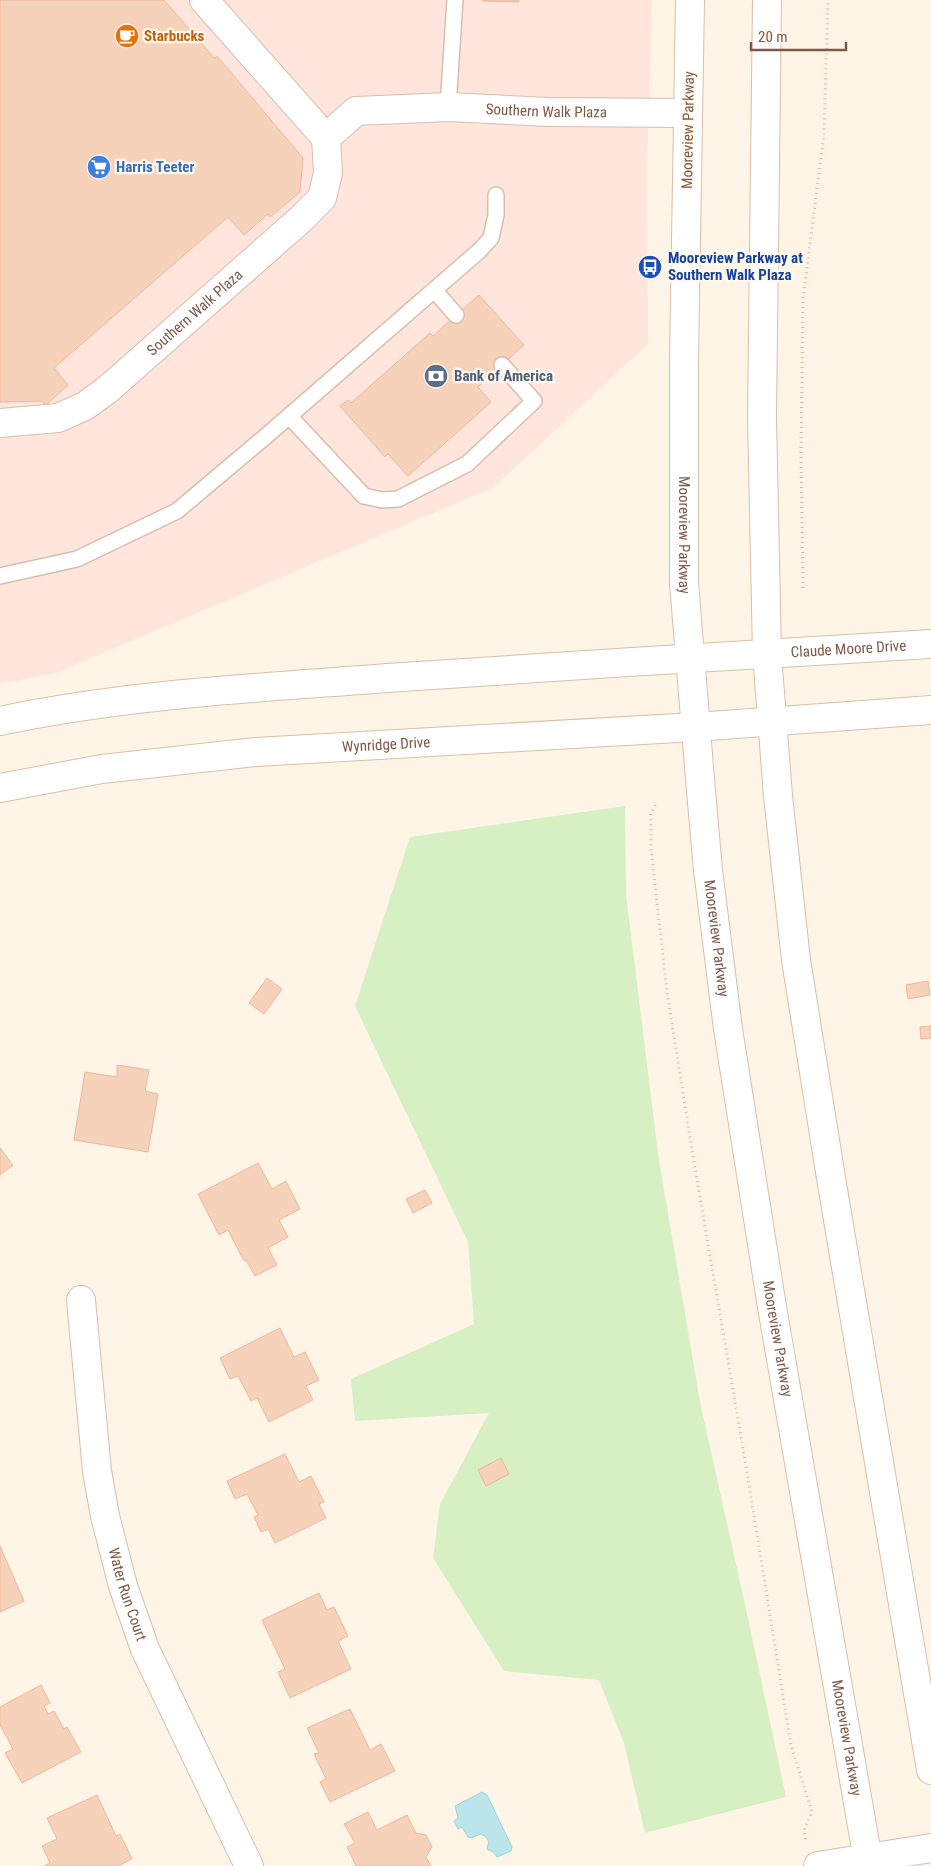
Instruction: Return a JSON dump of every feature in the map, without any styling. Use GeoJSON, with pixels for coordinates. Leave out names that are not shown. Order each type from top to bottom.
{"type":"FeatureCollection","features":[{"type":"Feature","properties":{"kind":"main road"},"geometry":{"type":"LineString","coordinates":[[204,0],[326,138]]}},
{"type":"Feature","properties":{"kind":"main road","name":"Mooreview Parkway"},"geometry":{"type":"LineString","coordinates":[[690,0],[684,361],[684,583],[708,870],[728,1029],[774,1316],[868,1862]]}},
{"type":"Feature","properties":{"kind":"main road"},"geometry":{"type":"LineString","coordinates":[[767,0],[762,417],[767,654],[778,796],[796,960],[830,1174],[931,1770]]}},
{"type":"Feature","properties":{"kind":"main road","name":"Southern Walk Plaza"},"geometry":{"type":"LineString","coordinates":[[0,422],[58,418],[86,406],[107,390],[301,219],[322,198],[328,173],[326,138],[356,111],[448,107],[557,112],[688,113]]}},
{"type":"Feature","properties":{"kind":"main road","name":"Claude Moore Drive"},"geometry":{"type":"LineString","coordinates":[[767,654],[931,644]]}},
{"type":"Feature","properties":{"kind":"main road"},"geometry":{"type":"LineString","coordinates":[[0,721],[89,705],[169,694],[767,654]]}},
{"type":"Feature","properties":{"kind":"main road"},"geometry":{"type":"LineString","coordinates":[[773,720],[931,710]]}},
{"type":"Feature","properties":{"kind":"main road","name":"Wynridge Drive"},"geometry":{"type":"LineString","coordinates":[[0,788],[102,769],[256,752],[695,727],[773,720]]}},
{"type":"Feature","properties":{"kind":"main road","name":"Water Run Court"},"geometry":{"type":"LineString","coordinates":[[81,1300],[98,1471],[105,1516],[123,1586],[145,1649],[249,1866]]}},
{"type":"Feature","properties":{"kind":"main road"},"geometry":{"type":"LineString","coordinates":[[812,1857],[868,1862],[931,1848]]}},
{"type":"Feature","properties":{"kind":"lane"},"geometry":{"type":"LineString","coordinates":[[448,107],[454,0]]}},
{"type":"Feature","properties":{"kind":"lane"},"geometry":{"type":"LineString","coordinates":[[0,576],[77,559],[177,511],[435,291],[491,238],[496,214],[496,195]]}},
{"type":"Feature","properties":{"kind":"lane"},"geometry":{"type":"LineString","coordinates":[[435,291],[456,315]]}},
{"type":"Feature","properties":{"kind":"lane"},"geometry":{"type":"LineString","coordinates":[[289,416],[364,496],[382,500],[398,499],[467,464],[534,401],[502,365]]}},
{"type":"Feature","properties":{"kind":"path"},"geometry":{"type":"LineString","coordinates":[[803,588],[801,452],[803,299],[824,134],[828,0]]}},
{"type":"Feature","properties":{"kind":"path"},"geometry":{"type":"LineString","coordinates":[[655,805],[651,815],[651,849],[669,1002],[791,1745],[812,1812],[804,1830],[812,1857]]}},
{"type":"Feature","properties":{"kind":"shaded area"},"geometry":{"type":"Polygon","coordinates":[[[0,0],[652,0],[647,168],[648,344],[494,487],[56,673],[0,684],[0,0]]]}},
{"type":"Feature","properties":{"kind":"green space"},"geometry":{"type":"Polygon","coordinates":[[[625,806],[626,894],[658,1154],[700,1402],[786,1797],[645,1833],[624,1743],[599,1680],[504,1671],[433,1558],[440,1504],[489,1413],[355,1421],[351,1379],[474,1324],[468,1242],[355,1006],[410,837],[625,806]]]}},
{"type":"Feature","properties":{"kind":"water"},"geometry":{"type":"Polygon","coordinates":[[[482,1792],[487,1795],[512,1847],[511,1851],[497,1857],[492,1851],[488,1850],[489,1842],[485,1836],[480,1834],[471,1838],[468,1837],[462,1827],[458,1829],[454,1821],[458,1818],[455,1806],[482,1792]]]}},
{"type":"Feature","properties":{"kind":"building"},"geometry":{"type":"Polygon","coordinates":[[[0,0],[164,0],[214,58],[217,56],[303,158],[300,192],[270,217],[268,214],[244,235],[228,217],[54,368],[68,385],[46,405],[42,401],[0,402],[0,0]]]}},
{"type":"Feature","properties":{"kind":"building"},"geometry":{"type":"Polygon","coordinates":[[[519,0],[519,2],[483,1],[519,0]]]}},
{"type":"Feature","properties":{"kind":"building","name":"Bank of America"},"geometry":{"type":"Polygon","coordinates":[[[479,295],[524,345],[478,387],[491,402],[408,476],[388,454],[385,457],[340,406],[348,400],[351,403],[430,333],[433,336],[479,295]]]}},
{"type":"Feature","properties":{"kind":"building"},"geometry":{"type":"Polygon","coordinates":[[[267,978],[282,989],[264,1014],[249,1003],[267,978]]]}},
{"type":"Feature","properties":{"kind":"building"},"geometry":{"type":"Polygon","coordinates":[[[928,981],[930,995],[908,999],[906,985],[928,981]]]}},
{"type":"Feature","properties":{"kind":"building"},"geometry":{"type":"Polygon","coordinates":[[[931,1026],[931,1038],[921,1039],[920,1027],[931,1026]]]}},
{"type":"Feature","properties":{"kind":"building"},"geometry":{"type":"Polygon","coordinates":[[[117,1065],[149,1070],[145,1091],[158,1094],[148,1152],[74,1140],[85,1072],[117,1077],[117,1065]]]}},
{"type":"Feature","properties":{"kind":"building"},"geometry":{"type":"Polygon","coordinates":[[[0,1148],[13,1165],[0,1175],[0,1148]]]}},
{"type":"Feature","properties":{"kind":"building"},"geometry":{"type":"Polygon","coordinates":[[[258,1163],[272,1189],[286,1181],[300,1209],[279,1220],[288,1237],[268,1248],[277,1265],[255,1276],[246,1260],[244,1261],[228,1230],[219,1235],[198,1194],[258,1163]]]}},
{"type":"Feature","properties":{"kind":"building"},"geometry":{"type":"Polygon","coordinates":[[[425,1190],[432,1203],[413,1213],[406,1199],[425,1190]]]}},
{"type":"Feature","properties":{"kind":"building"},"geometry":{"type":"Polygon","coordinates":[[[280,1328],[294,1357],[305,1352],[319,1380],[306,1386],[313,1400],[269,1422],[257,1398],[251,1401],[238,1376],[230,1379],[220,1358],[280,1328]]]}},
{"type":"Feature","properties":{"kind":"building"},"geometry":{"type":"Polygon","coordinates":[[[285,1454],[299,1482],[311,1476],[324,1502],[319,1504],[326,1518],[275,1543],[268,1529],[261,1532],[254,1517],[258,1515],[247,1494],[235,1499],[227,1481],[285,1454]]]}},
{"type":"Feature","properties":{"kind":"building"},"geometry":{"type":"Polygon","coordinates":[[[501,1458],[509,1474],[486,1486],[478,1470],[501,1458]]]}},
{"type":"Feature","properties":{"kind":"building"},"geometry":{"type":"Polygon","coordinates":[[[0,1546],[24,1601],[0,1612],[0,1546]]]}},
{"type":"Feature","properties":{"kind":"building"},"geometry":{"type":"Polygon","coordinates":[[[319,1593],[327,1610],[334,1607],[348,1636],[338,1641],[351,1669],[290,1698],[278,1672],[285,1669],[262,1620],[319,1593]]]}},
{"type":"Feature","properties":{"kind":"building"},"geometry":{"type":"Polygon","coordinates":[[[41,1685],[50,1703],[44,1706],[48,1714],[54,1711],[64,1729],[67,1727],[81,1752],[22,1783],[5,1753],[13,1749],[0,1725],[0,1707],[41,1685]]]}},
{"type":"Feature","properties":{"kind":"building"},"geometry":{"type":"Polygon","coordinates":[[[350,1709],[370,1750],[381,1744],[395,1771],[330,1802],[320,1782],[326,1779],[314,1754],[319,1753],[307,1728],[350,1709]]]}},
{"type":"Feature","properties":{"kind":"building"},"geometry":{"type":"Polygon","coordinates":[[[97,1795],[116,1836],[120,1834],[132,1859],[118,1866],[44,1866],[50,1863],[42,1846],[57,1839],[47,1818],[97,1795]]]}},
{"type":"Feature","properties":{"kind":"building"},"geometry":{"type":"Polygon","coordinates":[[[368,1812],[377,1830],[407,1815],[416,1833],[426,1835],[432,1847],[426,1857],[431,1866],[356,1866],[347,1847],[355,1843],[344,1824],[368,1812]]]}},
{"type":"Feature","properties":{"kind":"place","name":"Starbucks"},"geometry":{"type":"Point","coordinates":[127,36]}},
{"type":"Feature","properties":{"kind":"place","name":"Harris Teeter"},"geometry":{"type":"Point","coordinates":[99,167]}},
{"type":"Feature","properties":{"kind":"place","name":"Mooreview Parkway at Southern Walk Plaza"},"geometry":{"type":"Point","coordinates":[650,267]}},
{"type":"Feature","properties":{"kind":"place","name":"Bank of America"},"geometry":{"type":"Point","coordinates":[436,376]}}]}
